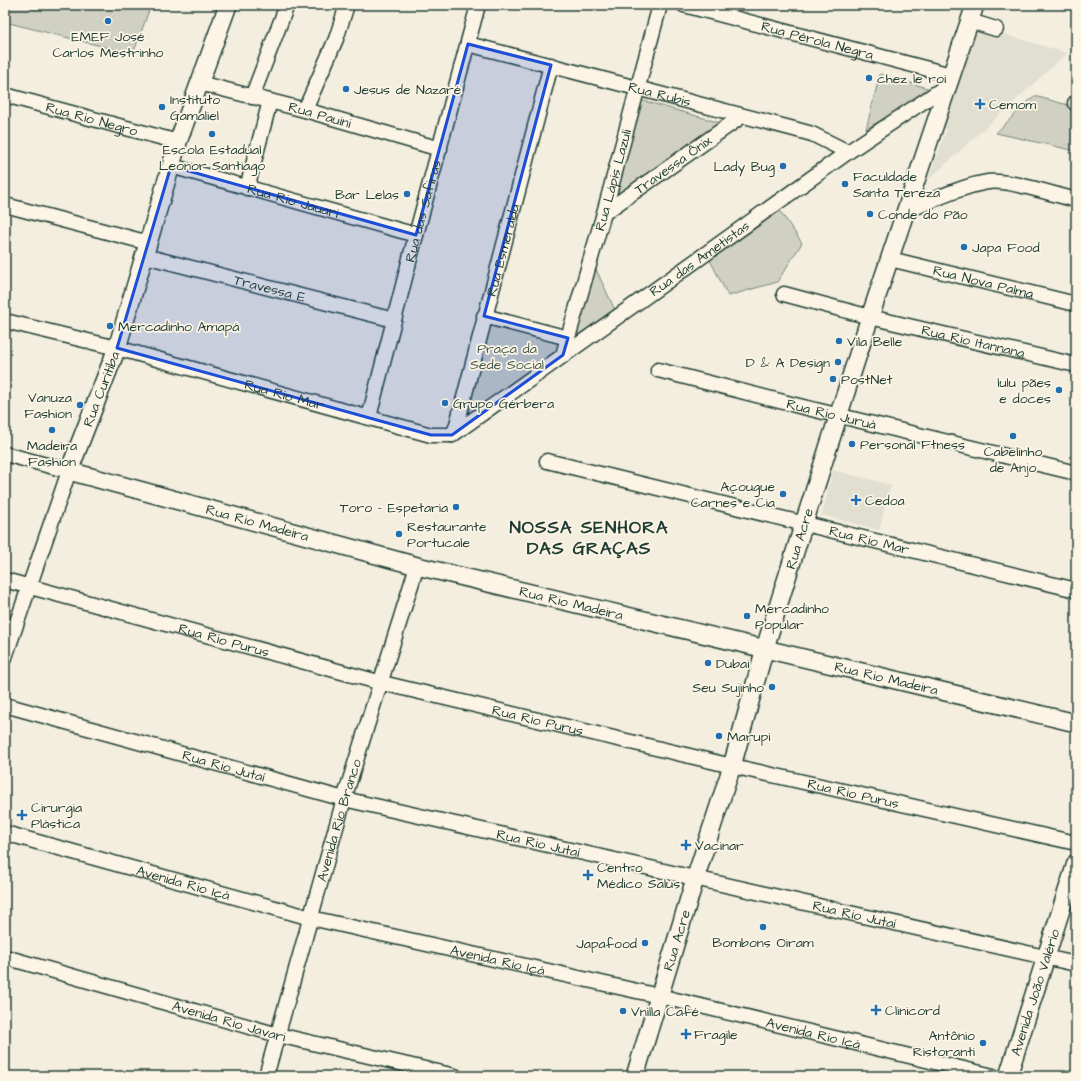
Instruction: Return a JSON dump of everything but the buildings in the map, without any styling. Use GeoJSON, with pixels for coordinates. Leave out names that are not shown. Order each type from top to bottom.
{"type":"FeatureCollection","features":[{"type":"Feature","properties":{"kind":"street","name":"Rua Curitiba"},"geometry":{"type":"LineString","coordinates":[[5,657],[69,472],[117,348],[178,142],[228,5]]}},
{"type":"Feature","properties":{"kind":"street"},"geometry":{"type":"LineString","coordinates":[[252,97],[287,5]]}},
{"type":"Feature","properties":{"kind":"street"},"geometry":{"type":"LineString","coordinates":[[305,110],[336,39],[347,5]]}},
{"type":"Feature","properties":{"kind":"street","name":"Rua das Safiras"},"geometry":{"type":"LineString","coordinates":[[369,417],[478,5]]}},
{"type":"Feature","properties":{"kind":"street","name":"Rua Lápis Lazuli"},"geometry":{"type":"LineString","coordinates":[[563,355],[604,213],[660,5]]}},
{"type":"Feature","properties":{"kind":"street","name":"Rua Pérola Negra"},"geometry":{"type":"LineString","coordinates":[[684,5],[950,80]]}},
{"type":"Feature","properties":{"kind":"street","name":"Rua Acre"},"geometry":{"type":"LineString","coordinates":[[636,1076],[695,878],[732,766],[765,648],[804,523],[840,416],[870,317],[975,5]]}},
{"type":"Feature","properties":{"kind":"street"},"geometry":{"type":"LineString","coordinates":[[970,21],[996,29]]}},
{"type":"Feature","properties":{"kind":"street","name":"Rua Rubis"},"geometry":{"type":"LineString","coordinates":[[468,44],[812,134],[848,152]]}},
{"type":"Feature","properties":{"kind":"street","name":"Rua Esmeralda"},"geometry":{"type":"LineString","coordinates":[[452,435],[456,428],[484,316],[551,65]]}},
{"type":"Feature","properties":{"kind":"street","name":"Rua das Ametistas"},"geometry":{"type":"LineString","coordinates":[[452,435],[950,80]]}},
{"type":"Feature","properties":{"kind":"street","name":"Rua Pauini"},"geometry":{"type":"LineString","coordinates":[[199,83],[305,110],[440,149]]}},
{"type":"Feature","properties":{"kind":"street","name":"Rua Rio Negro"},"geometry":{"type":"LineString","coordinates":[[5,95],[178,142]]}},
{"type":"Feature","properties":{"kind":"street"},"geometry":{"type":"LineString","coordinates":[[247,188],[270,101]]}},
{"type":"Feature","properties":{"kind":"street","name":"Travessa Ônix"},"geometry":{"type":"LineString","coordinates":[[604,213],[742,116]]}},
{"type":"Feature","properties":{"kind":"street","name":"Rua Rio Jauari"},"geometry":{"type":"LineString","coordinates":[[171,166],[416,235]]}},
{"type":"Feature","properties":{"kind":"street"},"geometry":{"type":"LineString","coordinates":[[906,211],[988,182],[1004,182],[1076,200]]}},
{"type":"Feature","properties":{"kind":"street","name":"Travessa E"},"geometry":{"type":"LineString","coordinates":[[5,205],[147,250],[394,320]]}},
{"type":"Feature","properties":{"kind":"street","name":"Rua Nova Palma"},"geometry":{"type":"LineString","coordinates":[[890,259],[1076,304]]}},
{"type":"Feature","properties":{"kind":"street"},"geometry":{"type":"LineString","coordinates":[[784,294],[870,317]]}},
{"type":"Feature","properties":{"kind":"street"},"geometry":{"type":"LineString","coordinates":[[484,316],[568,338]]}},
{"type":"Feature","properties":{"kind":"street","name":"Rua Rio Itannana"},"geometry":{"type":"LineString","coordinates":[[870,317],[1076,365]]}},
{"type":"Feature","properties":{"kind":"street","name":"Rua Rio Mar"},"geometry":{"type":"LineString","coordinates":[[5,320],[117,348],[432,435],[452,435]]}},
{"type":"Feature","properties":{"kind":"street","name":"Rua Rio Juruá"},"geometry":{"type":"LineString","coordinates":[[658,370],[1076,473]]}},
{"type":"Feature","properties":{"kind":"street"},"geometry":{"type":"LineString","coordinates":[[5,454],[69,472]]}},
{"type":"Feature","properties":{"kind":"street","name":"Rua Rio Mar"},"geometry":{"type":"LineString","coordinates":[[547,461],[1076,590]]}},
{"type":"Feature","properties":{"kind":"street","name":"Rua Rio Madeira"},"geometry":{"type":"LineString","coordinates":[[69,472],[417,566],[1076,723]]}},
{"type":"Feature","properties":{"kind":"street","name":"Avenida Rio Branco"},"geometry":{"type":"LineString","coordinates":[[266,1076],[344,799],[382,683],[417,566]]}},
{"type":"Feature","properties":{"kind":"street","name":"Rua Rio Purus"},"geometry":{"type":"LineString","coordinates":[[5,580],[382,683],[732,766],[1076,843]]}},
{"type":"Feature","properties":{"kind":"street","name":"Rua Rio Jutaí"},"geometry":{"type":"LineString","coordinates":[[5,705],[344,799],[1046,956],[1076,964]]}},
{"type":"Feature","properties":{"kind":"street","name":"Avenida Rio Içá"},"geometry":{"type":"LineString","coordinates":[[5,833],[311,918],[659,996],[993,1076]]}},
{"type":"Feature","properties":{"kind":"street","name":"Avenida João Valério"},"geometry":{"type":"LineString","coordinates":[[1008,1076],[1076,863]]}},
{"type":"Feature","properties":{"kind":"street","name":"Avenida Rio Javari"},"geometry":{"type":"LineString","coordinates":[[5,956],[278,1035],[455,1076]]}},
{"type":"Feature","properties":{"kind":"highlighted area"},"geometry":{"type":"Polygon","coordinates":[[[468,44],[551,65],[484,316],[568,338],[563,355],[452,435],[431,435],[117,348],[171,166],[416,235],[468,44]]]}},
{"type":"Feature","properties":{"kind":"shaded area","name":"Cemom"},"geometry":{"type":"Polygon","coordinates":[[[976,26],[1067,53],[928,180],[947,129],[940,127],[976,26]]]}},
{"type":"Feature","properties":{"kind":"shaded area","name":"Cedoa"},"geometry":{"type":"Polygon","coordinates":[[[833,470],[891,485],[879,530],[822,515],[833,470]]]}},
{"type":"Feature","properties":{"kind":"green space"},"geometry":{"type":"Polygon","coordinates":[[[5,5],[151,5],[133,54],[5,22],[5,5]]]}},
{"type":"Feature","properties":{"kind":"green space"},"geometry":{"type":"Polygon","coordinates":[[[880,74],[934,90],[866,129],[880,74]]]}},
{"type":"Feature","properties":{"kind":"green space"},"geometry":{"type":"Polygon","coordinates":[[[1034,96],[1076,107],[1076,151],[996,133],[1034,96]]]}},
{"type":"Feature","properties":{"kind":"green space"},"geometry":{"type":"Polygon","coordinates":[[[637,99],[721,123],[618,200],[613,198],[637,99]]]}},
{"type":"Feature","properties":{"kind":"green space"},"geometry":{"type":"Polygon","coordinates":[[[780,211],[802,243],[777,282],[728,296],[710,260],[780,211]]]}},
{"type":"Feature","properties":{"kind":"green space"},"geometry":{"type":"Polygon","coordinates":[[[593,263],[615,310],[581,335],[576,333],[593,263]]]}},
{"type":"Feature","properties":{"kind":"green space","name":"Praça da Sede Social"},"geometry":{"type":"Polygon","coordinates":[[[486,323],[562,341],[558,354],[459,424],[486,323]]]}},
{"type":"Feature","properties":{"kind":"place","name":"EMEF José Carlos Mestrinho"},"geometry":{"type":"Point","coordinates":[108,21]}},
{"type":"Feature","properties":{"kind":"place","name":"chez le roi"},"geometry":{"type":"Point","coordinates":[869,78]}},
{"type":"Feature","properties":{"kind":"place","name":"Jesus de Nazaré"},"geometry":{"type":"Point","coordinates":[346,89]}},
{"type":"Feature","properties":{"kind":"place","name":"Cemom"},"geometry":{"type":"Point","coordinates":[980,104]}},
{"type":"Feature","properties":{"kind":"place","name":"Instituto Gamaliel"},"geometry":{"type":"Point","coordinates":[162,107]}},
{"type":"Feature","properties":{"kind":"place","name":"Escola Estadual Leonor Santiago"},"geometry":{"type":"Point","coordinates":[212,134]}},
{"type":"Feature","properties":{"kind":"place","name":"Lady Bug"},"geometry":{"type":"Point","coordinates":[783,166]}},
{"type":"Feature","properties":{"kind":"place","name":"Faculdade Santa Tereza"},"geometry":{"type":"Point","coordinates":[845,184]}},
{"type":"Feature","properties":{"kind":"place","name":"Bar Lelas"},"geometry":{"type":"Point","coordinates":[407,194]}},
{"type":"Feature","properties":{"kind":"place","name":"Conde do Pão"},"geometry":{"type":"Point","coordinates":[870,214]}},
{"type":"Feature","properties":{"kind":"place","name":"Japa Food"},"geometry":{"type":"Point","coordinates":[964,247]}},
{"type":"Feature","properties":{"kind":"place","name":"Mercadinho Amapá"},"geometry":{"type":"Point","coordinates":[110,326]}},
{"type":"Feature","properties":{"kind":"place","name":"Vila Belle"},"geometry":{"type":"Point","coordinates":[839,341]}},
{"type":"Feature","properties":{"kind":"place","name":"D & A Design"},"geometry":{"type":"Point","coordinates":[838,362]}},
{"type":"Feature","properties":{"kind":"place","name":"PostNet"},"geometry":{"type":"Point","coordinates":[833,379]}},
{"type":"Feature","properties":{"kind":"place","name":"lulu pães e doces"},"geometry":{"type":"Point","coordinates":[1059,390]}},
{"type":"Feature","properties":{"kind":"place","name":"Grupo Gérbera"},"geometry":{"type":"Point","coordinates":[445,403]}},
{"type":"Feature","properties":{"kind":"place","name":"Vanuza Fashion"},"geometry":{"type":"Point","coordinates":[80,405]}},
{"type":"Feature","properties":{"kind":"place","name":"Madeira Fashion"},"geometry":{"type":"Point","coordinates":[52,430]}},
{"type":"Feature","properties":{"kind":"place","name":"Cabelinho de Anjo"},"geometry":{"type":"Point","coordinates":[1013,436]}},
{"type":"Feature","properties":{"kind":"place","name":"Personal Ftness"},"geometry":{"type":"Point","coordinates":[852,444]}},
{"type":"Feature","properties":{"kind":"place","name":"Açougue Carnes e Cia"},"geometry":{"type":"Point","coordinates":[783,494]}},
{"type":"Feature","properties":{"kind":"place","name":"Cedoa"},"geometry":{"type":"Point","coordinates":[856,500]}},
{"type":"Feature","properties":{"kind":"place","name":"Toro - Espetaria"},"geometry":{"type":"Point","coordinates":[456,507]}},
{"type":"Feature","properties":{"kind":"place","name":"Restaurante Portucale"},"geometry":{"type":"Point","coordinates":[399,534]}},
{"type":"Feature","properties":{"kind":"place","name":"Mercadinho Popular"},"geometry":{"type":"Point","coordinates":[747,616]}},
{"type":"Feature","properties":{"kind":"place","name":"Dubai"},"geometry":{"type":"Point","coordinates":[708,663]}},
{"type":"Feature","properties":{"kind":"place","name":"Seu Sujinho"},"geometry":{"type":"Point","coordinates":[772,687]}},
{"type":"Feature","properties":{"kind":"place","name":"Marupi"},"geometry":{"type":"Point","coordinates":[719,736]}},
{"type":"Feature","properties":{"kind":"place","name":"Cirurgia Plástica"},"geometry":{"type":"Point","coordinates":[22,815]}},
{"type":"Feature","properties":{"kind":"place","name":"Vacinar"},"geometry":{"type":"Point","coordinates":[686,845]}},
{"type":"Feature","properties":{"kind":"place","name":"Centro Médico Salus"},"geometry":{"type":"Point","coordinates":[588,875]}},
{"type":"Feature","properties":{"kind":"place","name":"Bombons Oiram"},"geometry":{"type":"Point","coordinates":[763,927]}},
{"type":"Feature","properties":{"kind":"place","name":"Japafood"},"geometry":{"type":"Point","coordinates":[645,943]}},
{"type":"Feature","properties":{"kind":"place","name":"Clinicord"},"geometry":{"type":"Point","coordinates":[876,1010]}},
{"type":"Feature","properties":{"kind":"place","name":"Vnilla Café"},"geometry":{"type":"Point","coordinates":[623,1011]}},
{"type":"Feature","properties":{"kind":"place","name":"Fragile"},"geometry":{"type":"Point","coordinates":[686,1034]}},
{"type":"Feature","properties":{"kind":"place","name":"Antônio Ristoranti"},"geometry":{"type":"Point","coordinates":[983,1043]}},
{"type":"Feature","properties":{"kind":"district","name":"NOSSA SENHORA DAS GRAÇAS"},"geometry":{"type":"Point","coordinates":[589,537]}}]}
